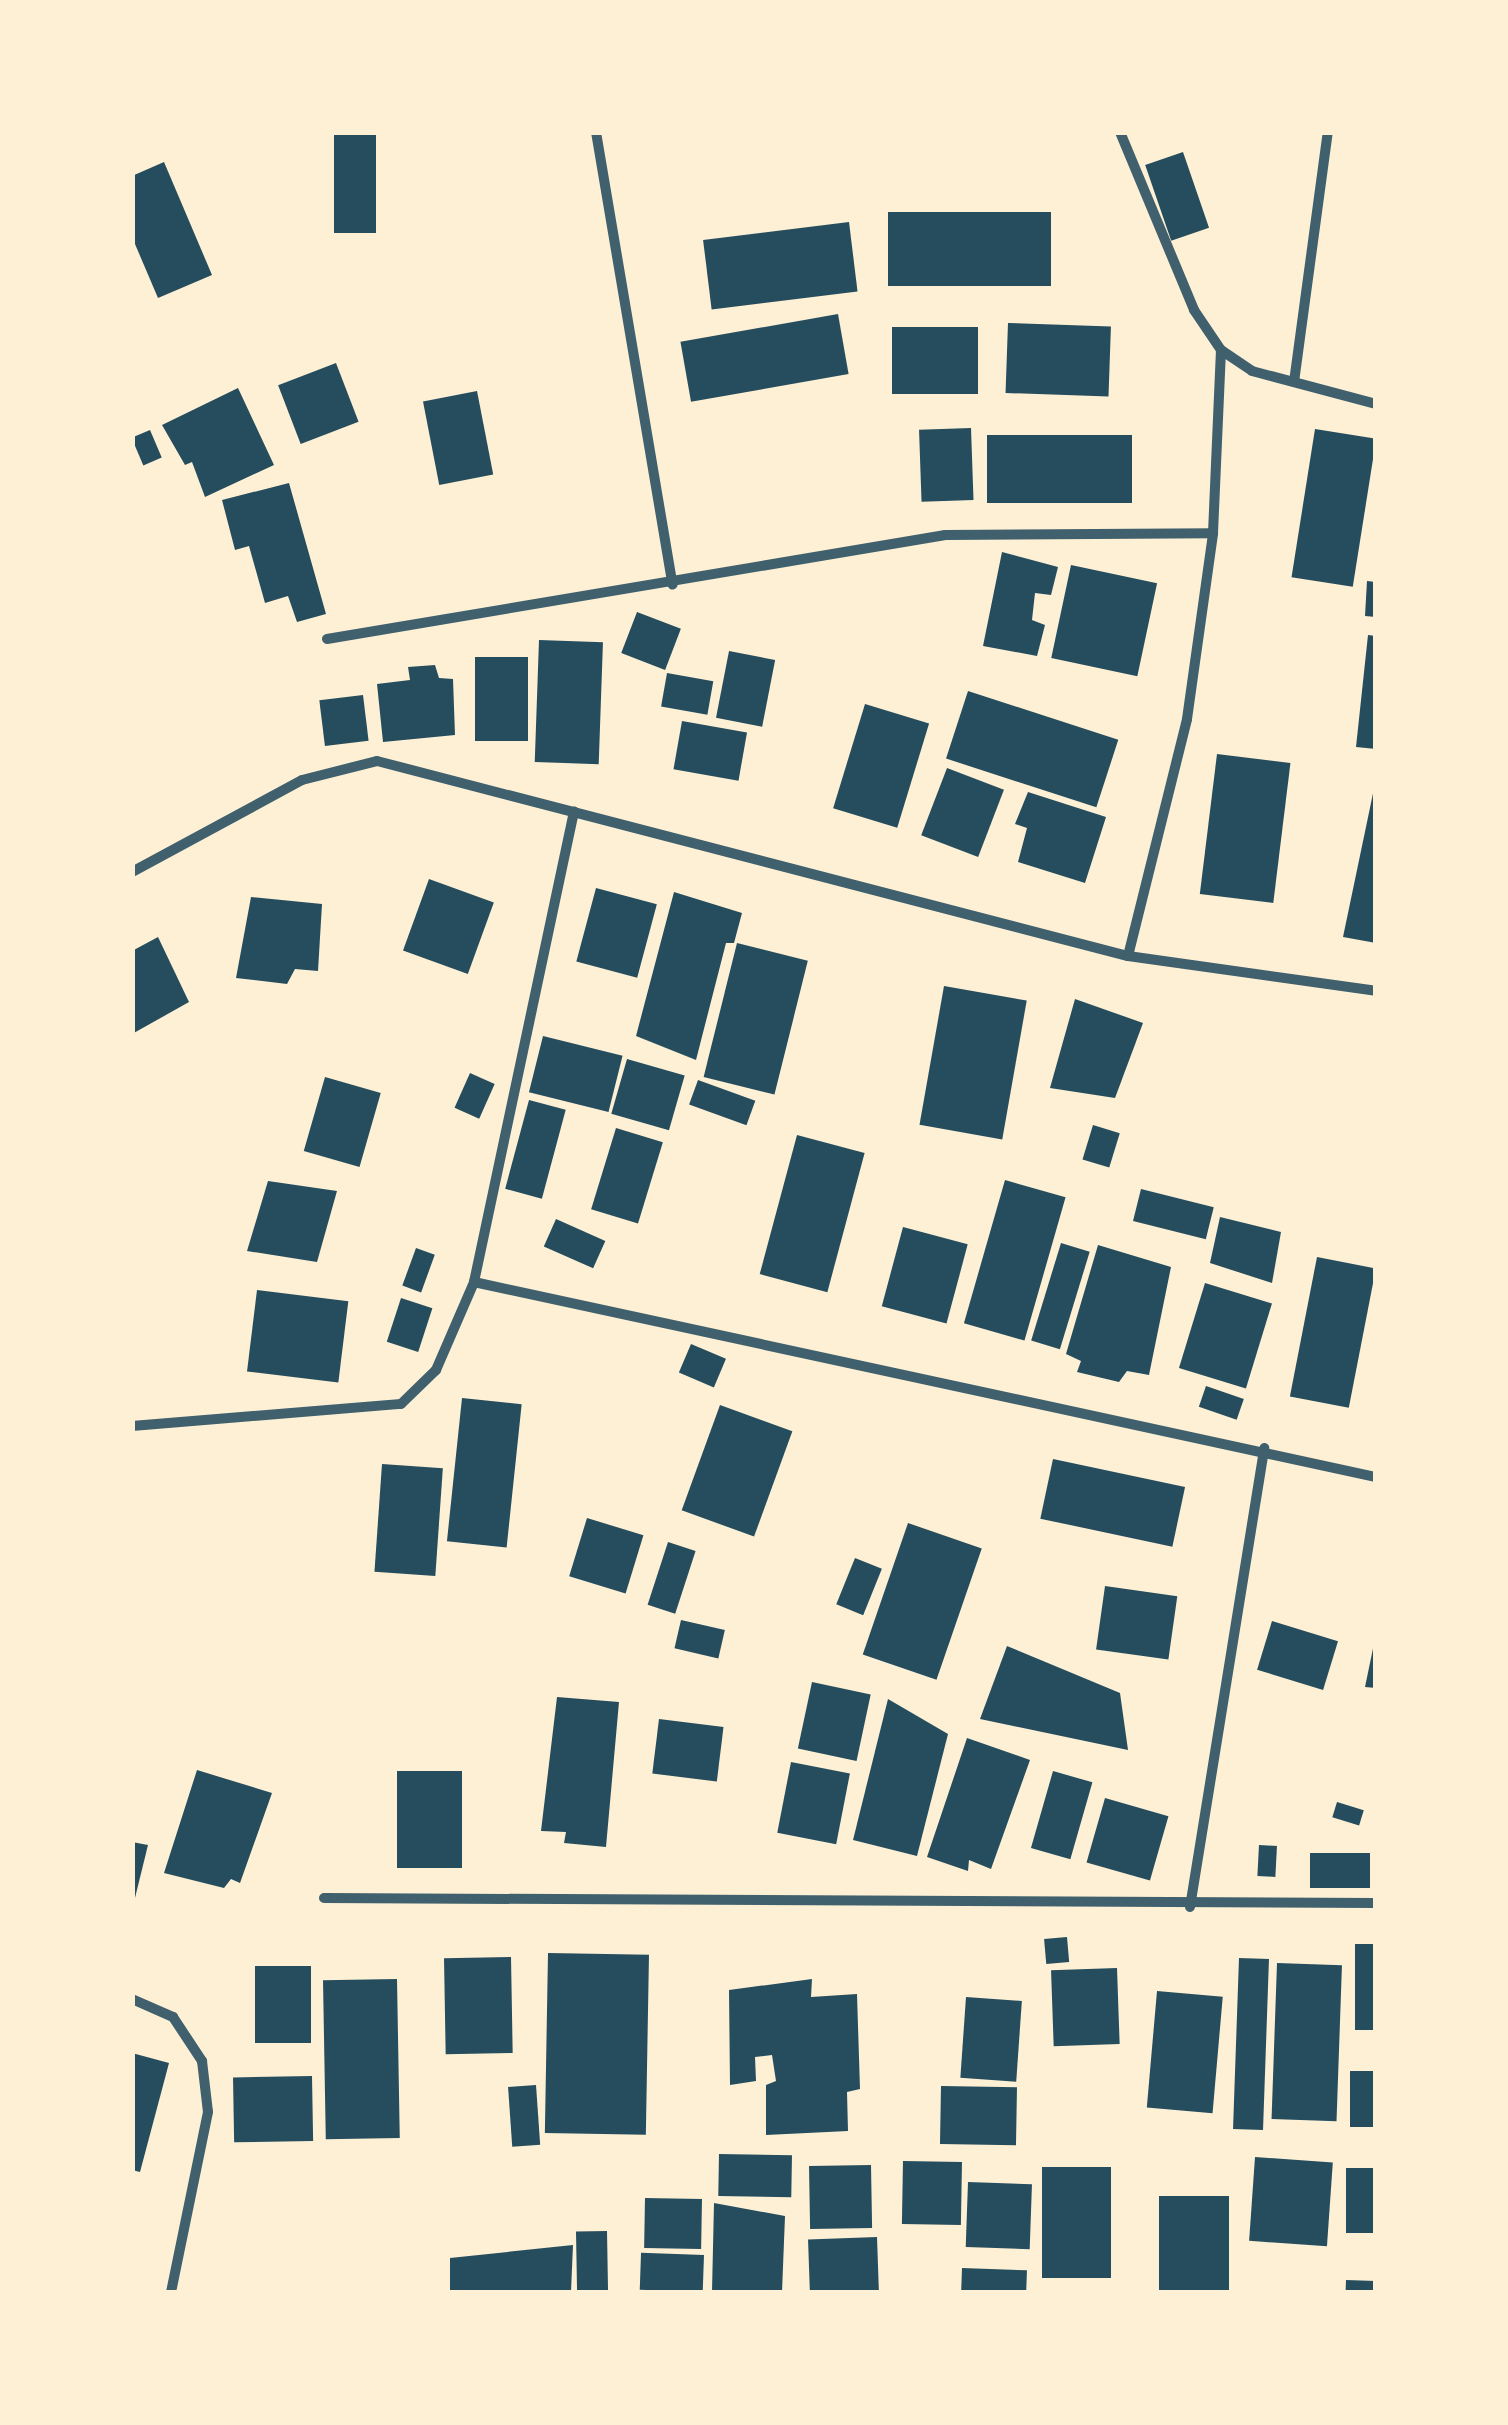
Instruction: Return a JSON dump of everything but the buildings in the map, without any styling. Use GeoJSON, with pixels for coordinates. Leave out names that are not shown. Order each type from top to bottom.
{"type":"FeatureCollection","features":[{"type":"Feature","properties":{"kind":"street"},"geometry":{"type":"LineString","coordinates":[[596,132],[673,584]]}},
{"type":"Feature","properties":{"kind":"street"},"geometry":{"type":"LineString","coordinates":[[1120,132],[1194,310],[1220,350],[1252,371],[1376,404]]}},
{"type":"Feature","properties":{"kind":"street"},"geometry":{"type":"LineString","coordinates":[[1294,382],[1328,132]]}},
{"type":"Feature","properties":{"kind":"street"},"geometry":{"type":"LineString","coordinates":[[1128,956],[1187,719],[1213,532],[1220,350]]}},
{"type":"Feature","properties":{"kind":"street"},"geometry":{"type":"LineString","coordinates":[[327,639],[673,584],[945,535],[1213,532]]}},
{"type":"Feature","properties":{"kind":"street"},"geometry":{"type":"LineString","coordinates":[[132,872],[302,780],[377,760],[1128,956],[1376,991]]}},
{"type":"Feature","properties":{"kind":"street"},"geometry":{"type":"LineString","coordinates":[[132,1426],[401,1404],[436,1370],[474,1282],[574,812]]}},
{"type":"Feature","properties":{"kind":"street"},"geometry":{"type":"LineString","coordinates":[[474,1282],[1264,1448],[1376,1477]]}},
{"type":"Feature","properties":{"kind":"street"},"geometry":{"type":"LineString","coordinates":[[1190,1907],[1264,1448]]}},
{"type":"Feature","properties":{"kind":"street"},"geometry":{"type":"LineString","coordinates":[[324,1898],[1190,1907],[1376,1904]]}},
{"type":"Feature","properties":{"kind":"street"},"geometry":{"type":"LineString","coordinates":[[132,1998],[174,2016],[202,2061],[208,2112],[171,2292]]}}]}
